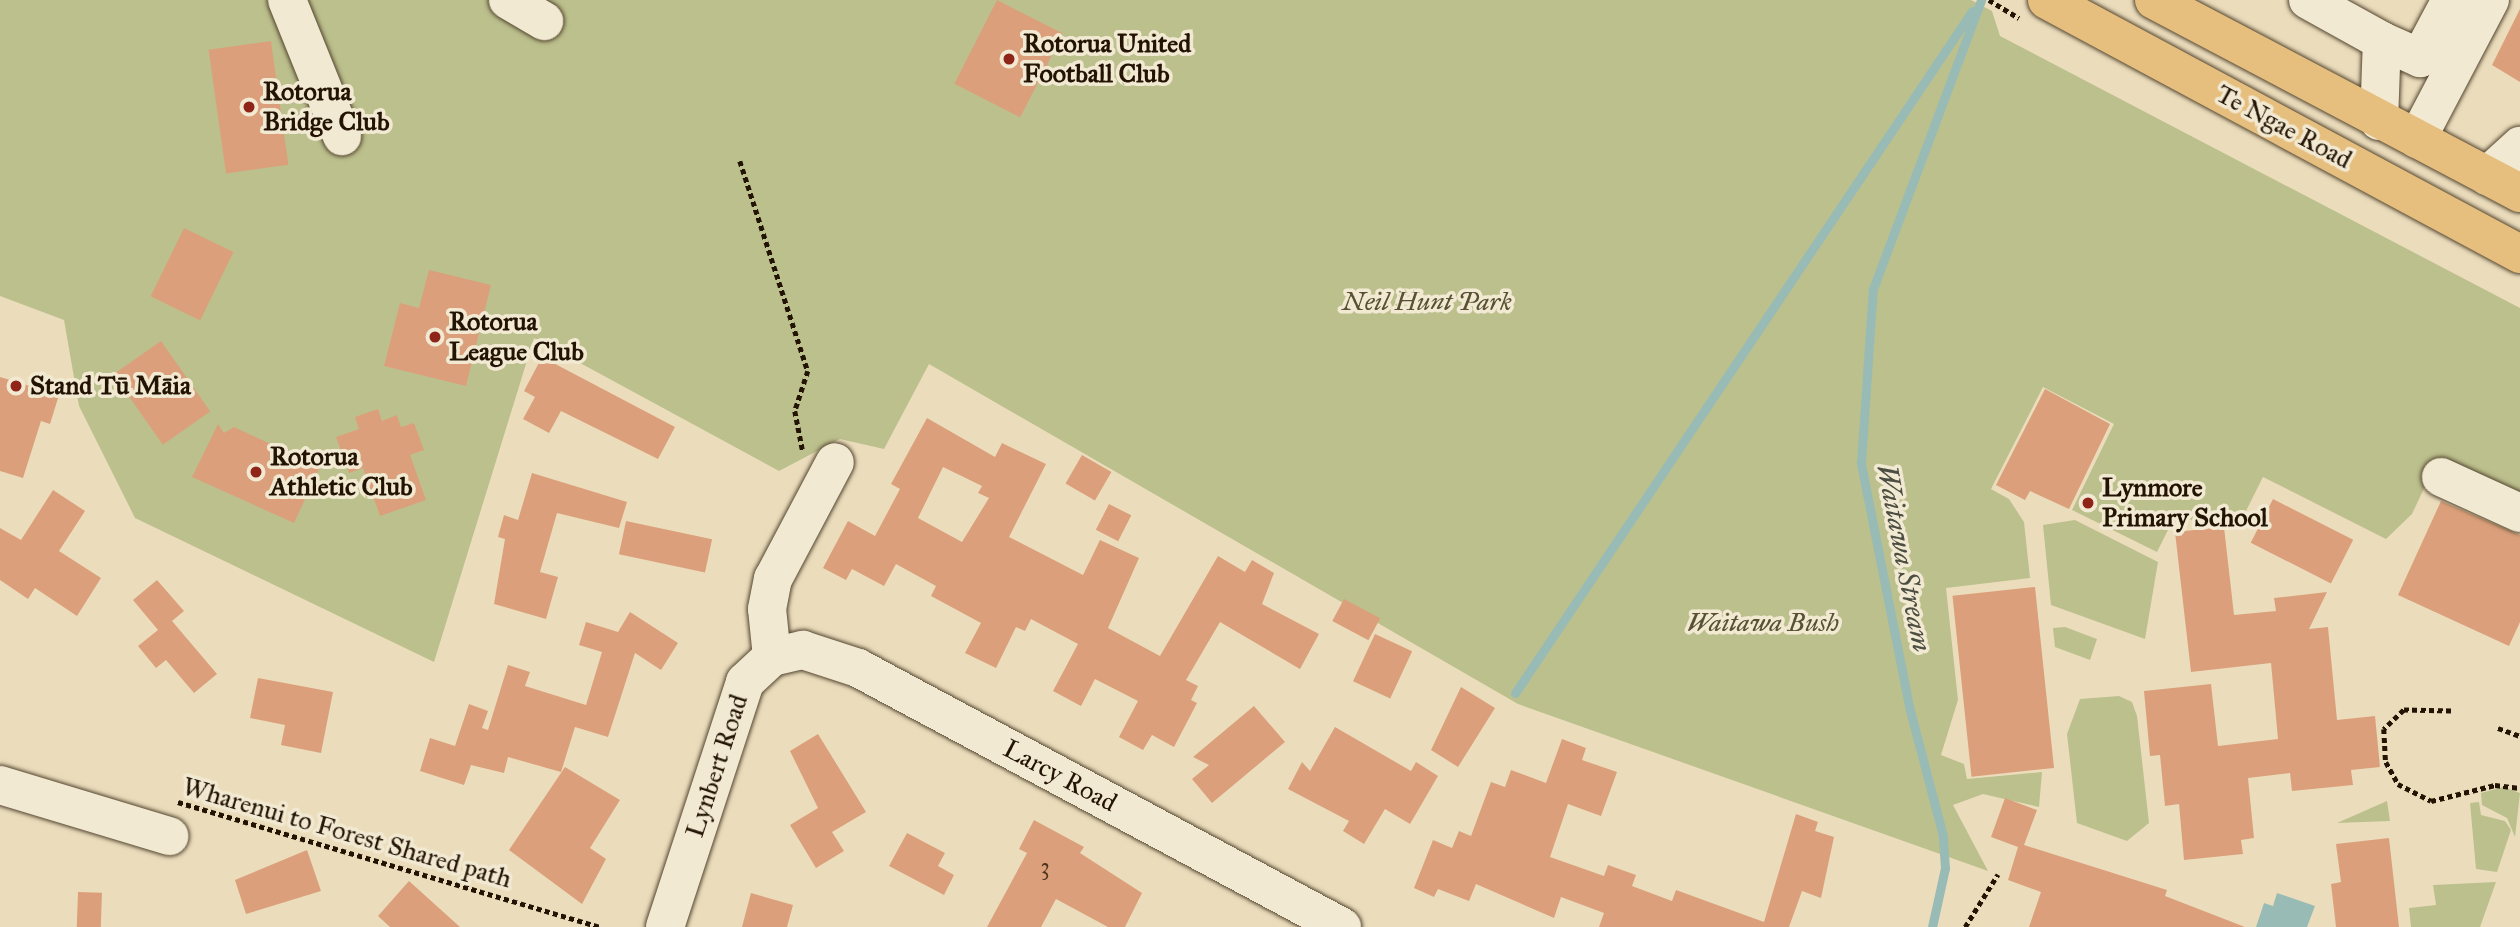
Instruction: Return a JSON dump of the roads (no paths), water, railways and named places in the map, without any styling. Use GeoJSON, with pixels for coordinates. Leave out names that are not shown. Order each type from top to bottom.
{"type":"FeatureCollection","features":[{"type":"Feature","properties":{"kind":"highway","name":"Te Ngae Road"},"geometry":{"type":"LineString","coordinates":[[2047,0],[2520,254]]}},
{"type":"Feature","properties":{"kind":"highway","name":"Te Ngae Road"},"geometry":{"type":"LineString","coordinates":[[2170,3],[2379,121],[2503,184]]}},
{"type":"Feature","properties":{"kind":"street"},"geometry":{"type":"LineString","coordinates":[[287,0],[342,136]]}},
{"type":"Feature","properties":{"kind":"street"},"geometry":{"type":"LineString","coordinates":[[508,0],[544,21]]}},
{"type":"Feature","properties":{"kind":"street"},"geometry":{"type":"LineString","coordinates":[[2308,0],[2382,41],[2420,58],[2451,0]]}},
{"type":"Feature","properties":{"kind":"street"},"geometry":{"type":"LineString","coordinates":[[2417,139],[2490,0]]}},
{"type":"Feature","properties":{"kind":"street"},"geometry":{"type":"LineString","coordinates":[[2379,121],[2382,41]]}},
{"type":"Feature","properties":{"kind":"street"},"geometry":{"type":"LineString","coordinates":[[2503,184],[2520,146]]}},
{"type":"Feature","properties":{"kind":"street"},"geometry":{"type":"LineString","coordinates":[[772,657],[767,609],[773,579],[819,460]]}},
{"type":"Feature","properties":{"kind":"street"},"geometry":{"type":"LineString","coordinates":[[2441,477],[2520,513]]}},
{"type":"Feature","properties":{"kind":"street","name":"Larcy Road"},"geometry":{"type":"LineString","coordinates":[[772,657],[803,650],[848,663],[1342,927]]}},
{"type":"Feature","properties":{"kind":"street","name":"Lynbert Road"},"geometry":{"type":"LineString","coordinates":[[665,927],[732,711],[745,682],[772,657]]}},
{"type":"Feature","properties":{"kind":"street"},"geometry":{"type":"LineString","coordinates":[[0,785],[166,818]]}},
{"type":"Feature","properties":{"kind":"water"},"geometry":{"type":"Polygon","coordinates":[[[2277,893],[2315,906],[2307,927],[2256,927],[2264,903],[2273,906],[2277,893]]]}},
{"type":"Feature","properties":{"kind":"waterway","name":"Waitawa Stream"},"geometry":{"type":"LineString","coordinates":[[1932,927],[1945,868],[1943,836],[1909,706],[1861,463],[1873,289],[1981,0]]}},
{"type":"Feature","properties":{"kind":"waterway"},"geometry":{"type":"LineString","coordinates":[[1515,693],[1972,11]]}},
{"type":"Feature","properties":{"kind":"place","name":"Rotorua United Football Club"},"geometry":{"type":"Point","coordinates":[1009,59]}},
{"type":"Feature","properties":{"kind":"place","name":"Rotorua Bridge Club"},"geometry":{"type":"Point","coordinates":[249,107]}},
{"type":"Feature","properties":{"kind":"place","name":"Rotorua League Club"},"geometry":{"type":"Point","coordinates":[435,337]}},
{"type":"Feature","properties":{"kind":"place","name":"Stand Tū Māia"},"geometry":{"type":"Point","coordinates":[16,386]}},
{"type":"Feature","properties":{"kind":"place","name":"Rotorua Athletic Club"},"geometry":{"type":"Point","coordinates":[256,472]}},
{"type":"Feature","properties":{"kind":"place","name":"Lynmore Primary School"},"geometry":{"type":"Point","coordinates":[2088,503]}},
{"type":"Feature","properties":{"kind":"park label","name":"Neil Hunt Park"},"geometry":{"type":"Point","coordinates":[1427,302]}},
{"type":"Feature","properties":{"kind":"park label","name":"Waitawa Bush"},"geometry":{"type":"Point","coordinates":[1763,623]}}]}
